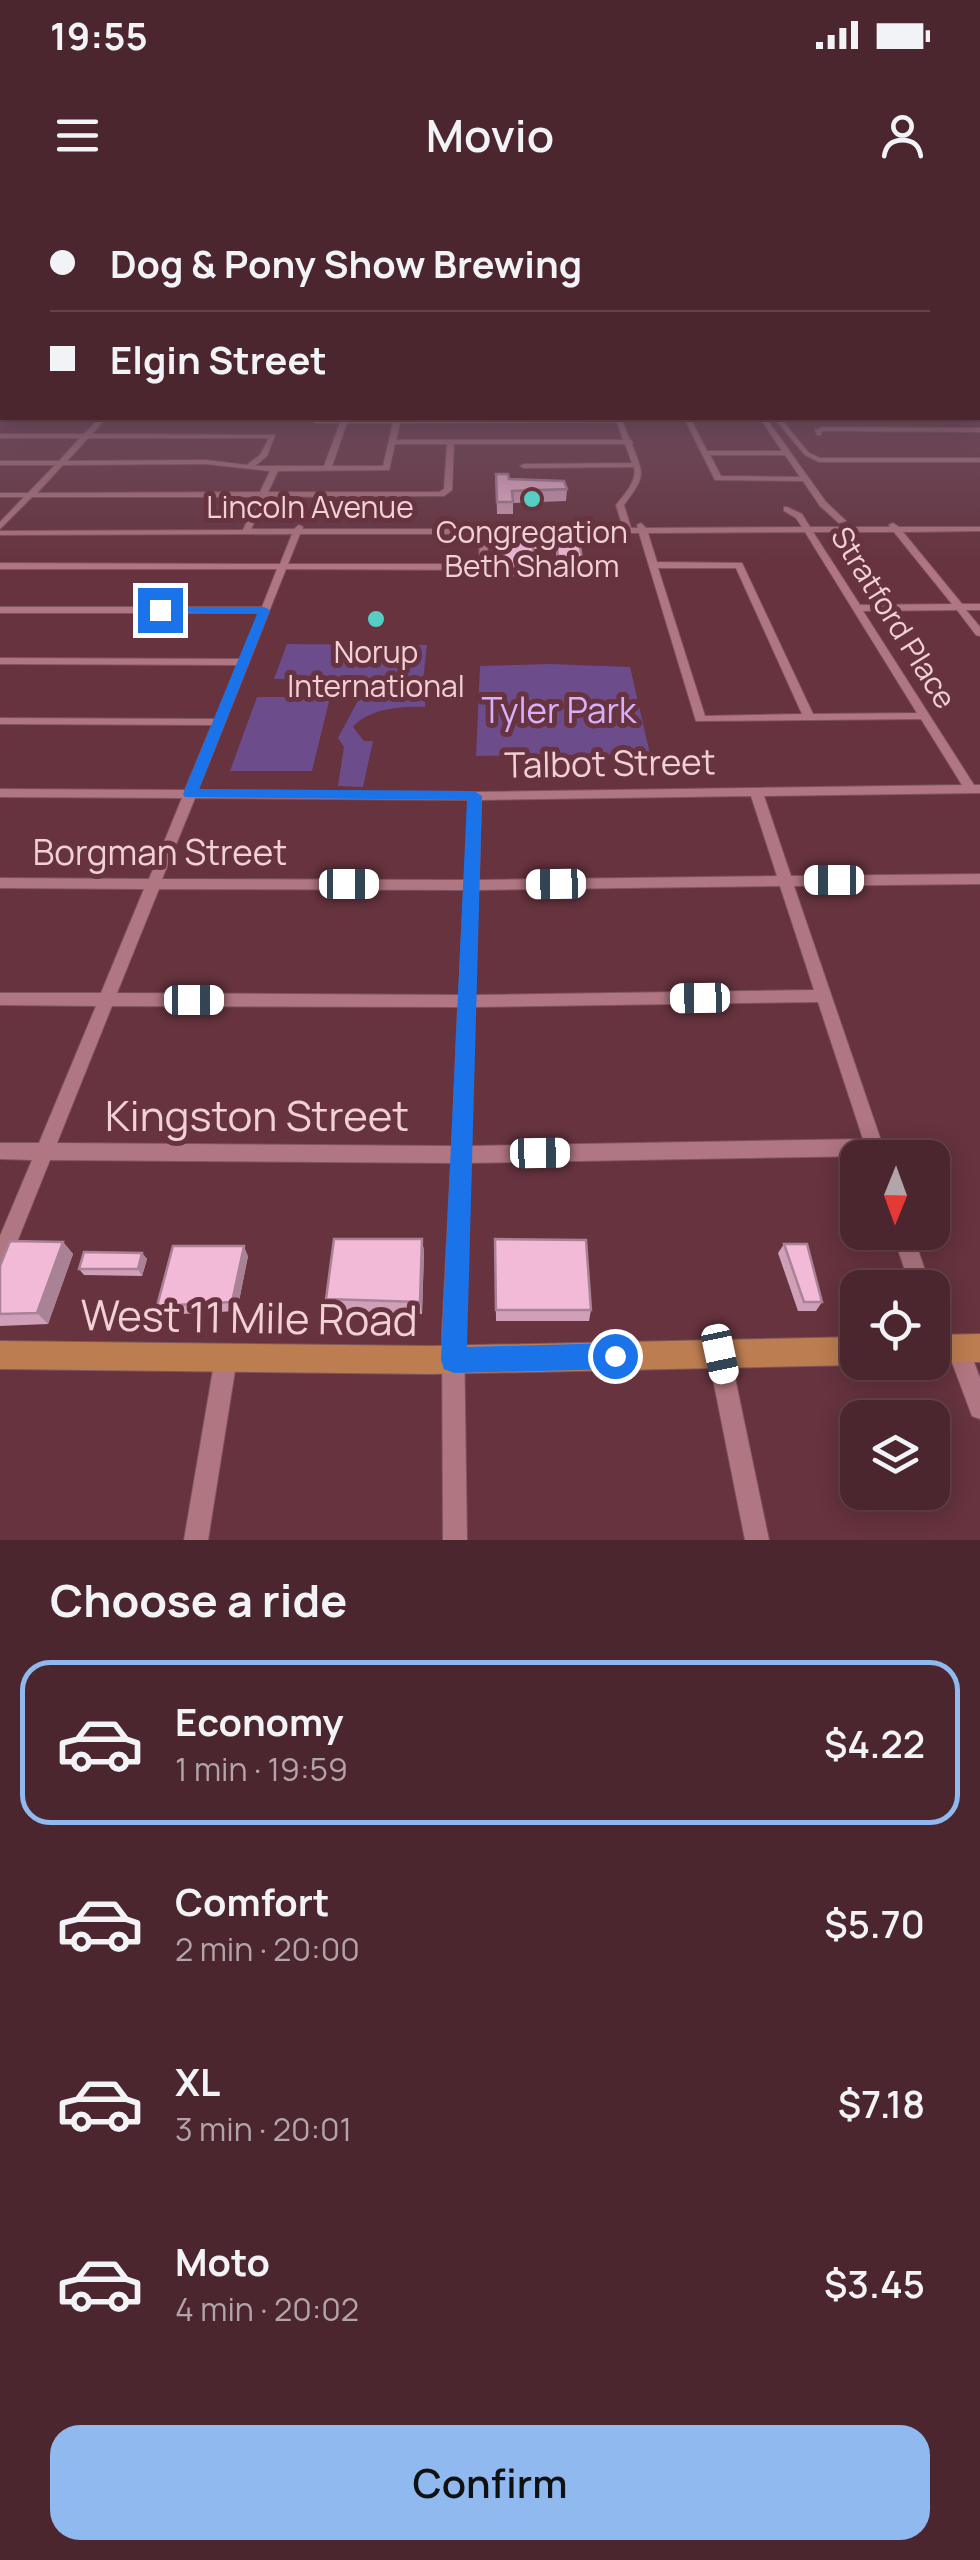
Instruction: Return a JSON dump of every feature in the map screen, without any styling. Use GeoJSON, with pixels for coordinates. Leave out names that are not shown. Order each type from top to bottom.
{"type":"FeatureCollection","features":[{"type":"Feature","properties":{"kind":"main road","name":"West 11 Mile Road"},"geometry":{"type":"LineString","coordinates":[[0,1355],[454,1360],[840,1351]]}},
{"type":"Feature","properties":{"kind":"street"},"geometry":{"type":"LineString","coordinates":[[0,529],[80,443]]}},
{"type":"Feature","properties":{"kind":"street"},"geometry":{"type":"LineString","coordinates":[[248,468],[264,456],[269,443]]}},
{"type":"Feature","properties":{"kind":"street"},"geometry":{"type":"LineString","coordinates":[[326,469],[336,443]]}},
{"type":"Feature","properties":{"kind":"street"},"geometry":{"type":"LineString","coordinates":[[0,464],[206,462],[275,469],[386,468],[393,443]]}},
{"type":"Feature","properties":{"kind":"street"},"geometry":{"type":"LineString","coordinates":[[0,495],[445,494],[451,443]]}},
{"type":"Feature","properties":{"kind":"street"},"geometry":{"type":"LineString","coordinates":[[626,528],[621,502],[636,484],[638,465],[630,443]]}},
{"type":"Feature","properties":{"kind":"street"},"geometry":{"type":"LineString","coordinates":[[699,443],[720,479],[806,479]]}},
{"type":"Feature","properties":{"kind":"street"},"geometry":{"type":"LineString","coordinates":[[781,443],[823,504],[842,522]]}},
{"type":"Feature","properties":{"kind":"street"},"geometry":{"type":"LineString","coordinates":[[797,443],[806,454],[819,460],[980,460]]}},
{"type":"Feature","properties":{"kind":"street"},"geometry":{"type":"LineString","coordinates":[[705,453],[788,453]]}},
{"type":"Feature","properties":{"kind":"street"},"geometry":{"type":"LineString","coordinates":[[524,466],[638,465]]}},
{"type":"Feature","properties":{"kind":"street"},"geometry":{"type":"LineString","coordinates":[[246,529],[275,469]]}},
{"type":"Feature","properties":{"kind":"street"},"geometry":{"type":"LineString","coordinates":[[769,479],[786,509],[802,526]]}},
{"type":"Feature","properties":{"kind":"street","name":"Stratford Place"},"geometry":{"type":"LineString","coordinates":[[802,526],[975,789]]}},
{"type":"Feature","properties":{"kind":"street","name":"Lincoln Avenue"},"geometry":{"type":"LineString","coordinates":[[0,529],[980,526]]}},
{"type":"Feature","properties":{"kind":"street"},"geometry":{"type":"LineString","coordinates":[[641,527],[700,719],[925,716]]}},
{"type":"Feature","properties":{"kind":"street"},"geometry":{"type":"LineString","coordinates":[[895,527],[980,633]]}},
{"type":"Feature","properties":{"kind":"street"},"geometry":{"type":"LineString","coordinates":[[0,566],[483,567],[484,528]]}},
{"type":"Feature","properties":{"kind":"street"},"geometry":{"type":"LineString","coordinates":[[0,1260],[298,529]]}},
{"type":"Feature","properties":{"kind":"street"},"geometry":{"type":"LineString","coordinates":[[653,565],[739,565],[809,718]]}},
{"type":"Feature","properties":{"kind":"street"},"geometry":{"type":"LineString","coordinates":[[857,608],[980,607]]}},
{"type":"Feature","properties":{"kind":"street"},"geometry":{"type":"LineString","coordinates":[[0,610],[264,610]]}},
{"type":"Feature","properties":{"kind":"street"},"geometry":{"type":"LineString","coordinates":[[0,660],[244,662]]}},
{"type":"Feature","properties":{"kind":"street"},"geometry":{"type":"LineString","coordinates":[[0,721],[219,722]]}},
{"type":"Feature","properties":{"kind":"street","name":"Talbot Street"},"geometry":{"type":"LineString","coordinates":[[0,793],[474,796],[975,789]]}},
{"type":"Feature","properties":{"kind":"street"},"geometry":{"type":"LineString","coordinates":[[756,792],[872,1140]]}},
{"type":"Feature","properties":{"kind":"street"},"geometry":{"type":"LineString","coordinates":[[454,1540],[454,1360],[474,796]]}},
{"type":"Feature","properties":{"kind":"street","name":"Borgman Street"},"geometry":{"type":"LineString","coordinates":[[0,882],[471,885],[980,880]]}},
{"type":"Feature","properties":{"kind":"street"},"geometry":{"type":"LineString","coordinates":[[0,999],[466,1001],[824,996]]}},
{"type":"Feature","properties":{"kind":"street","name":"Kingston Street"},"geometry":{"type":"LineString","coordinates":[[0,1151],[460,1155],[840,1152]]}},
{"type":"Feature","properties":{"kind":"street"},"geometry":{"type":"LineString","coordinates":[[953,1349],[980,1408]]}},
{"type":"Feature","properties":{"kind":"street"},"geometry":{"type":"LineString","coordinates":[[720,1354],[757,1540]]}},
{"type":"Feature","properties":{"kind":"street"},"geometry":{"type":"LineString","coordinates":[[196,1540],[226,1358]]}},
{"type":"Feature","properties":{"kind":"green space"},"geometry":{"type":"Polygon","coordinates":[[[287,644],[427,645],[423,681],[274,679],[287,644]]]}},
{"type":"Feature","properties":{"kind":"green space","name":"Tyler Park"},"geometry":{"type":"Polygon","coordinates":[[[480,666],[630,667],[650,754],[476,756],[480,666]]]}},
{"type":"Feature","properties":{"kind":"green space"},"geometry":{"type":"Polygon","coordinates":[[[362,693],[426,693],[425,707],[386,710],[359,721],[353,727],[364,741],[373,741],[363,787],[338,786],[344,747],[338,738],[362,693]]]}},
{"type":"Feature","properties":{"kind":"green space"},"geometry":{"type":"Polygon","coordinates":[[[257,697],[330,697],[312,771],[230,771],[257,697]]]}},
{"type":"Feature","properties":{"kind":"building"},"geometry":{"type":"Polygon","coordinates":[[[496,474],[508,474],[509,479],[564,481],[567,489],[512,491],[513,502],[497,502],[496,474]]]}},
{"type":"Feature","properties":{"kind":"building"},"geometry":{"type":"Polygon","coordinates":[[[507,528],[539,532],[540,540],[532,540],[535,567],[495,566],[492,542],[506,540],[507,528]]]}},
{"type":"Feature","properties":{"kind":"building"},"geometry":{"type":"Polygon","coordinates":[[[555,532],[577,532],[583,563],[564,563],[564,556],[558,556],[555,532]]]}},
{"type":"Feature","properties":{"kind":"building"},"geometry":{"type":"Polygon","coordinates":[[[334,1239],[422,1239],[420,1302],[326,1299],[334,1239]]]}},
{"type":"Feature","properties":{"kind":"building"},"geometry":{"type":"Polygon","coordinates":[[[495,1239],[586,1240],[591,1310],[496,1310],[495,1239]]]}},
{"type":"Feature","properties":{"kind":"building"},"geometry":{"type":"Polygon","coordinates":[[[10,1241],[63,1242],[37,1313],[0,1314],[0,1266],[10,1241]]]}},
{"type":"Feature","properties":{"kind":"building"},"geometry":{"type":"Polygon","coordinates":[[[784,1244],[807,1244],[822,1302],[804,1302],[784,1244]]]}},
{"type":"Feature","properties":{"kind":"building"},"geometry":{"type":"Polygon","coordinates":[[[173,1246],[244,1246],[232,1302],[157,1306],[173,1246]]]}},
{"type":"Feature","properties":{"kind":"building"},"geometry":{"type":"Polygon","coordinates":[[[84,1252],[142,1253],[138,1269],[79,1269],[84,1252]]]}},
{"type":"Feature","properties":{"kind":"place","name":"Congregation Beth Shalom"},"geometry":{"type":"Point","coordinates":[532,499]}},
{"type":"Feature","properties":{"kind":"place","name":"Norup International"},"geometry":{"type":"Point","coordinates":[376,619]}},
{"type":"Feature","properties":{"kind":"route"},"geometry":{"type":"LineString","coordinates":[[160,610],[264,610],[190,794],[474,796],[454,1360],[615,1356]]}}]}
